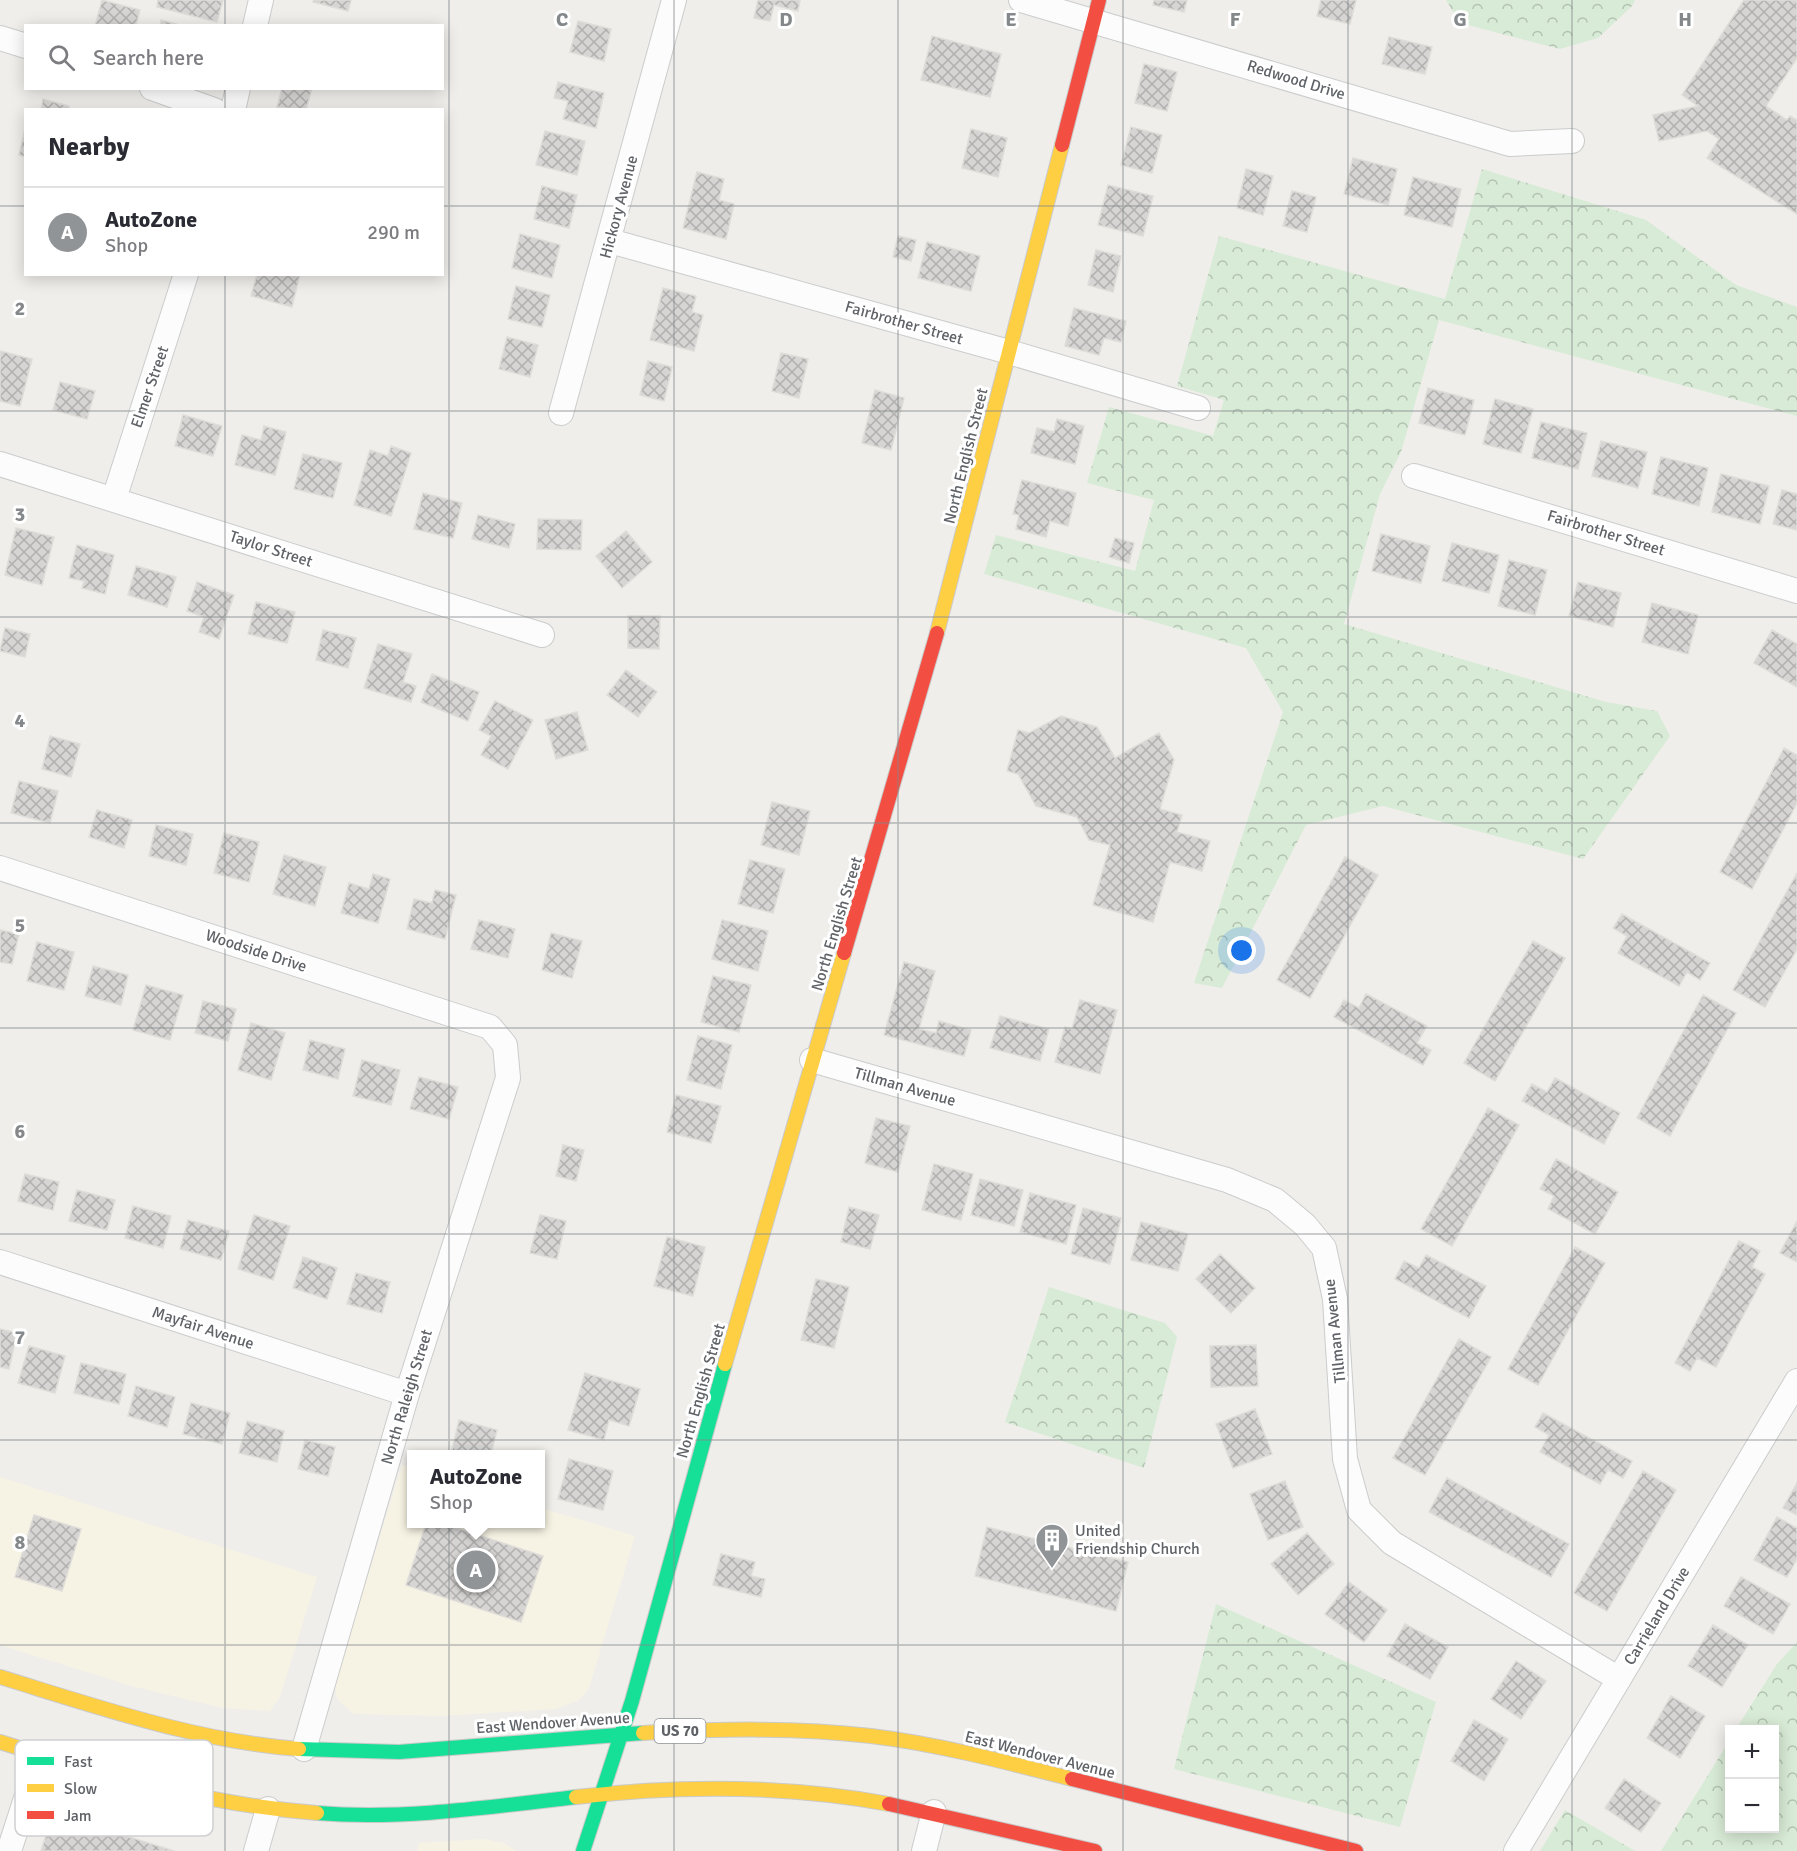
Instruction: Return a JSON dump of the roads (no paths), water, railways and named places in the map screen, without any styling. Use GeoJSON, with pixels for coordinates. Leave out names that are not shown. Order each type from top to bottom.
{"type":"FeatureCollection","features":[{"type":"Feature","properties":{"kind":"main road","name":"North English Street"},"geometry":{"type":"LineString","coordinates":[[583,1851],[621,1734],[813,1060],[873,863],[946,602],[1096,10]]}},
{"type":"Feature","properties":{"kind":"main road","name":"East Wendover Avenue"},"geometry":{"type":"LineString","coordinates":[[0,1677],[147,1722],[248,1745],[304,1749],[399,1752],[621,1734],[743,1728],[809,1730],[873,1736],[989,1758],[1356,1851]]}},
{"type":"Feature","properties":{"kind":"main road"},"geometry":{"type":"LineString","coordinates":[[0,1742],[15,1747]]}},
{"type":"Feature","properties":{"kind":"main road"},"geometry":{"type":"LineString","coordinates":[[213,1799],[268,1809],[381,1815],[450,1812],[602,1794],[692,1789],[768,1790],[877,1801],[934,1812],[1095,1851]]}},
{"type":"Feature","properties":{"kind":"street"},"geometry":{"type":"LineString","coordinates":[[255,24],[261,0]]}},
{"type":"Feature","properties":{"kind":"street","name":"Hickory Avenue"},"geometry":{"type":"LineString","coordinates":[[561,413],[610,241],[674,0]]}},
{"type":"Feature","properties":{"kind":"street","name":"Redwood Drive"},"geometry":{"type":"LineString","coordinates":[[1021,0],[1096,10],[1510,144],[1572,141]]}},
{"type":"Feature","properties":{"kind":"street"},"geometry":{"type":"LineString","coordinates":[[0,38],[24,45]]}},
{"type":"Feature","properties":{"kind":"street"},"geometry":{"type":"LineString","coordinates":[[158,90],[208,108]]}},
{"type":"Feature","properties":{"kind":"street"},"geometry":{"type":"LineString","coordinates":[[233,108],[238,90]]}},
{"type":"Feature","properties":{"kind":"street","name":"Fairbrother Street"},"geometry":{"type":"LineString","coordinates":[[610,241],[1010,352],[1198,408]]}},
{"type":"Feature","properties":{"kind":"street","name":"Elmer Street"},"geometry":{"type":"LineString","coordinates":[[114,499],[185,276]]}},
{"type":"Feature","properties":{"kind":"street","name":"Taylor Street"},"geometry":{"type":"LineString","coordinates":[[0,464],[542,635]]}},
{"type":"Feature","properties":{"kind":"street","name":"Fairbrother Street"},"geometry":{"type":"LineString","coordinates":[[1414,476],[1797,591]]}},
{"type":"Feature","properties":{"kind":"street","name":"Woodside Drive"},"geometry":{"type":"LineString","coordinates":[[0,868],[490,1027],[505,1045]]}},
{"type":"Feature","properties":{"kind":"street","name":"North Raleigh Street"},"geometry":{"type":"LineString","coordinates":[[304,1749],[407,1394],[508,1078],[505,1045]]}},
{"type":"Feature","properties":{"kind":"street","name":"Tillman Avenue"},"geometry":{"type":"LineString","coordinates":[[813,1060],[1227,1180],[1275,1200],[1305,1225],[1324,1248],[1335,1299],[1345,1459],[1359,1510],[1392,1543],[1619,1679]]}},
{"type":"Feature","properties":{"kind":"street","name":"Mayfair Avenue"},"geometry":{"type":"LineString","coordinates":[[0,1262],[407,1394]]}},
{"type":"Feature","properties":{"kind":"street","name":"Carrieland Drive"},"geometry":{"type":"LineString","coordinates":[[1516,1851],[1797,1381]]}},
{"type":"Feature","properties":{"kind":"street"},"geometry":{"type":"LineString","coordinates":[[256,1851],[268,1809]]}},
{"type":"Feature","properties":{"kind":"street"},"geometry":{"type":"LineString","coordinates":[[924,1851],[934,1812]]}},
{"type":"Feature","properties":{"kind":"street"},"geometry":{"type":"LineString","coordinates":[[9,1851],[15,1832]]}},
{"type":"Feature","properties":{"kind":"place","name":"United Friendship Church"},"geometry":{"type":"Point","coordinates":[1052,1569]}},
{"type":"Feature","properties":{"kind":"place","name":"AutoZone"},"geometry":{"type":"Point","coordinates":[476,1570]}}]}
